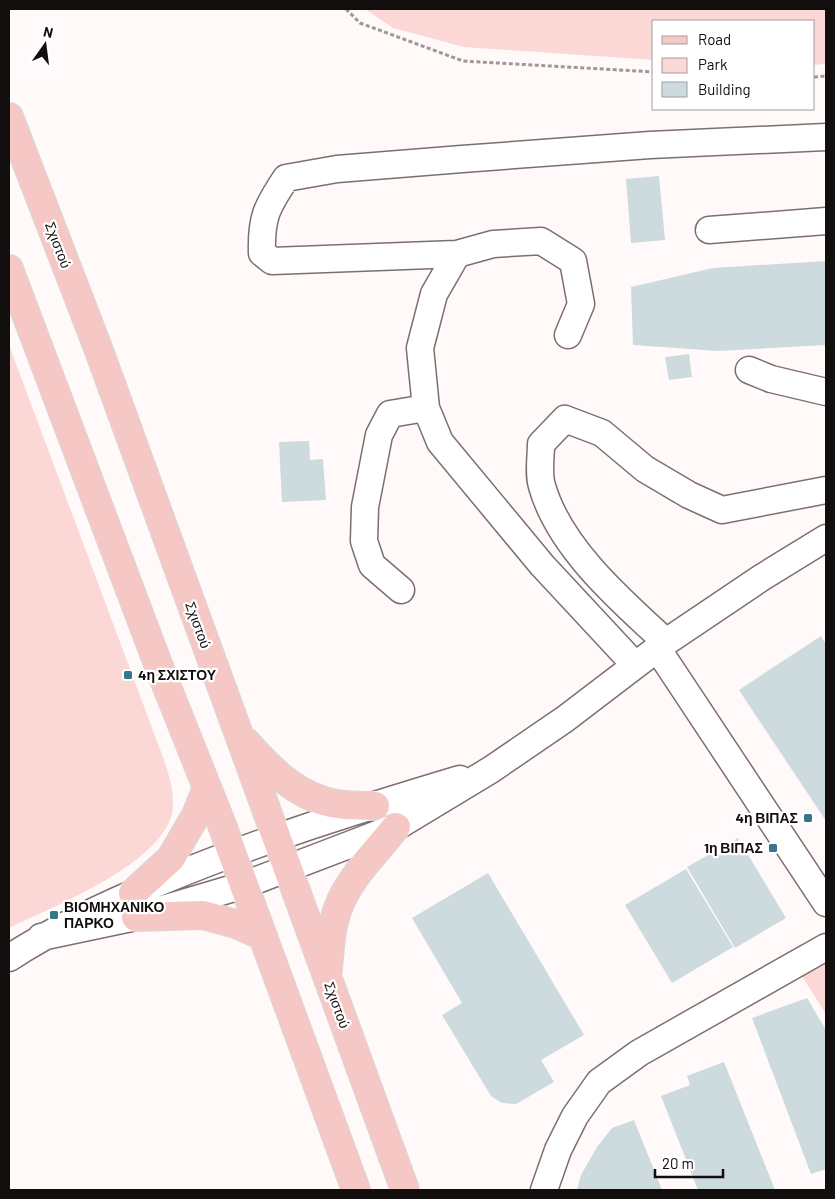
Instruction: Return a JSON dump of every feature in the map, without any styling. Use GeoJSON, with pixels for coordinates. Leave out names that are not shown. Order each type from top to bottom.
{"type":"FeatureCollection","features":[{"type":"Feature","properties":{"kind":"main road","name":"Σχιστού"},"geometry":{"type":"LineString","coordinates":[[9,117],[98,348],[405,1190]]}},
{"type":"Feature","properties":{"kind":"main road"},"geometry":{"type":"LineString","coordinates":[[9,270],[157,663],[232,852],[356,1190]]}},
{"type":"Feature","properties":{"kind":"main road"},"geometry":{"type":"LineString","coordinates":[[237,733],[276,775],[306,794],[336,804],[375,806]]}},
{"type":"Feature","properties":{"kind":"main road"},"geometry":{"type":"LineString","coordinates":[[207,788],[196,815],[171,858],[134,905],[203,915],[236,924],[263,936]]}},
{"type":"Feature","properties":{"kind":"main road"},"geometry":{"type":"LineString","coordinates":[[327,978],[330,938],[340,902],[358,872],[396,828]]}},
{"type":"Feature","properties":{"kind":"street"},"geometry":{"type":"LineString","coordinates":[[568,334],[581,304],[573,261],[541,241],[493,244],[457,254],[272,261],[262,253],[262,226],[272,199],[286,178],[337,169],[650,145],[826,138]]}},
{"type":"Feature","properties":{"kind":"street"},"geometry":{"type":"LineString","coordinates":[[709,230],[826,222]]}},
{"type":"Feature","properties":{"kind":"street"},"geometry":{"type":"LineString","coordinates":[[457,254],[434,294],[420,348],[426,408],[440,442],[542,565],[635,665]]}},
{"type":"Feature","properties":{"kind":"street"},"geometry":{"type":"LineString","coordinates":[[749,370],[771,378],[826,392]]}},
{"type":"Feature","properties":{"kind":"street"},"geometry":{"type":"LineString","coordinates":[[401,590],[372,565],[364,541],[365,507],[379,435],[390,414],[426,408]]}},
{"type":"Feature","properties":{"kind":"street"},"geometry":{"type":"LineString","coordinates":[[826,490],[722,510],[689,495],[645,469],[602,433],[565,419],[541,444],[541,485],[565,538],[661,645],[826,903]]}},
{"type":"Feature","properties":{"kind":"street"},"geometry":{"type":"LineString","coordinates":[[9,958],[41,937],[134,905],[244,885],[396,828],[492,769],[565,719],[661,645],[761,578],[826,538]]}},
{"type":"Feature","properties":{"kind":"street"},"geometry":{"type":"LineString","coordinates":[[134,905],[232,852],[492,769]]}},
{"type":"Feature","properties":{"kind":"street"},"geometry":{"type":"LineString","coordinates":[[544,1190],[558,1150],[571,1124],[599,1082],[639,1053],[826,947]]}},
{"type":"Feature","properties":{"kind":"path"},"geometry":{"type":"LineString","coordinates":[[346,9],[360,23],[463,60],[652,72]]}},
{"type":"Feature","properties":{"kind":"green space"},"geometry":{"type":"Polygon","coordinates":[[[365,9],[826,9],[826,64],[815,65],[815,20],[652,20],[652,60],[464,47],[393,28],[365,9]]]}},
{"type":"Feature","properties":{"kind":"green space"},"geometry":{"type":"Polygon","coordinates":[[[9,345],[164,760],[171,783],[173,808],[166,828],[151,847],[130,864],[78,895],[9,928],[9,345]]]}},
{"type":"Feature","properties":{"kind":"green space"},"geometry":{"type":"Polygon","coordinates":[[[826,961],[826,1014],[801,975],[826,961]]]}},
{"type":"Feature","properties":{"kind":"building"},"geometry":{"type":"Polygon","coordinates":[[[659,176],[665,240],[631,243],[626,179],[659,176]]]}},
{"type":"Feature","properties":{"kind":"building"},"geometry":{"type":"Polygon","coordinates":[[[826,261],[826,345],[718,351],[633,345],[631,287],[713,268],[826,261]]]}},
{"type":"Feature","properties":{"kind":"building"},"geometry":{"type":"Polygon","coordinates":[[[689,354],[692,377],[669,380],[665,357],[689,354]]]}},
{"type":"Feature","properties":{"kind":"building"},"geometry":{"type":"Polygon","coordinates":[[[309,441],[310,460],[323,459],[326,500],[282,502],[279,442],[309,441]]]}},
{"type":"Feature","properties":{"kind":"building"},"geometry":{"type":"Polygon","coordinates":[[[821,636],[826,644],[826,821],[739,690],[821,636]]]}},
{"type":"Feature","properties":{"kind":"building"},"geometry":{"type":"Polygon","coordinates":[[[738,838],[786,918],[735,948],[687,867],[738,838]]]}},
{"type":"Feature","properties":{"kind":"building"},"geometry":{"type":"Polygon","coordinates":[[[686,869],[733,947],[672,983],[625,905],[686,869]]]}},
{"type":"Feature","properties":{"kind":"building"},"geometry":{"type":"Polygon","coordinates":[[[488,873],[584,1035],[541,1060],[554,1082],[516,1104],[502,1103],[491,1096],[442,1015],[462,1003],[412,918],[488,873]]]}},
{"type":"Feature","properties":{"kind":"building"},"geometry":{"type":"Polygon","coordinates":[[[807,998],[826,1030],[826,1169],[811,1174],[752,1018],[807,998]]]}},
{"type":"Feature","properties":{"kind":"building"},"geometry":{"type":"Polygon","coordinates":[[[724,1062],[775,1190],[698,1190],[661,1096],[690,1085],[687,1076],[724,1062]]]}},
{"type":"Feature","properties":{"kind":"building"},"geometry":{"type":"Polygon","coordinates":[[[634,1120],[662,1190],[577,1190],[581,1175],[597,1147],[612,1128],[634,1120]]]}},
{"type":"Feature","properties":{"kind":"place","name":"4η ΣΧΙΣΤΟΥ"},"geometry":{"type":"Point","coordinates":[128,675]}},
{"type":"Feature","properties":{"kind":"place","name":"4η ΒΙΠΑΣ"},"geometry":{"type":"Point","coordinates":[808,818]}},
{"type":"Feature","properties":{"kind":"place","name":"1η ΒΙΠΑΣ"},"geometry":{"type":"Point","coordinates":[773,848]}},
{"type":"Feature","properties":{"kind":"place","name":"ΒΙΟΜΗΧΑΝΙΚΟ ΠΑΡΚΟ"},"geometry":{"type":"Point","coordinates":[54,915]}}]}
